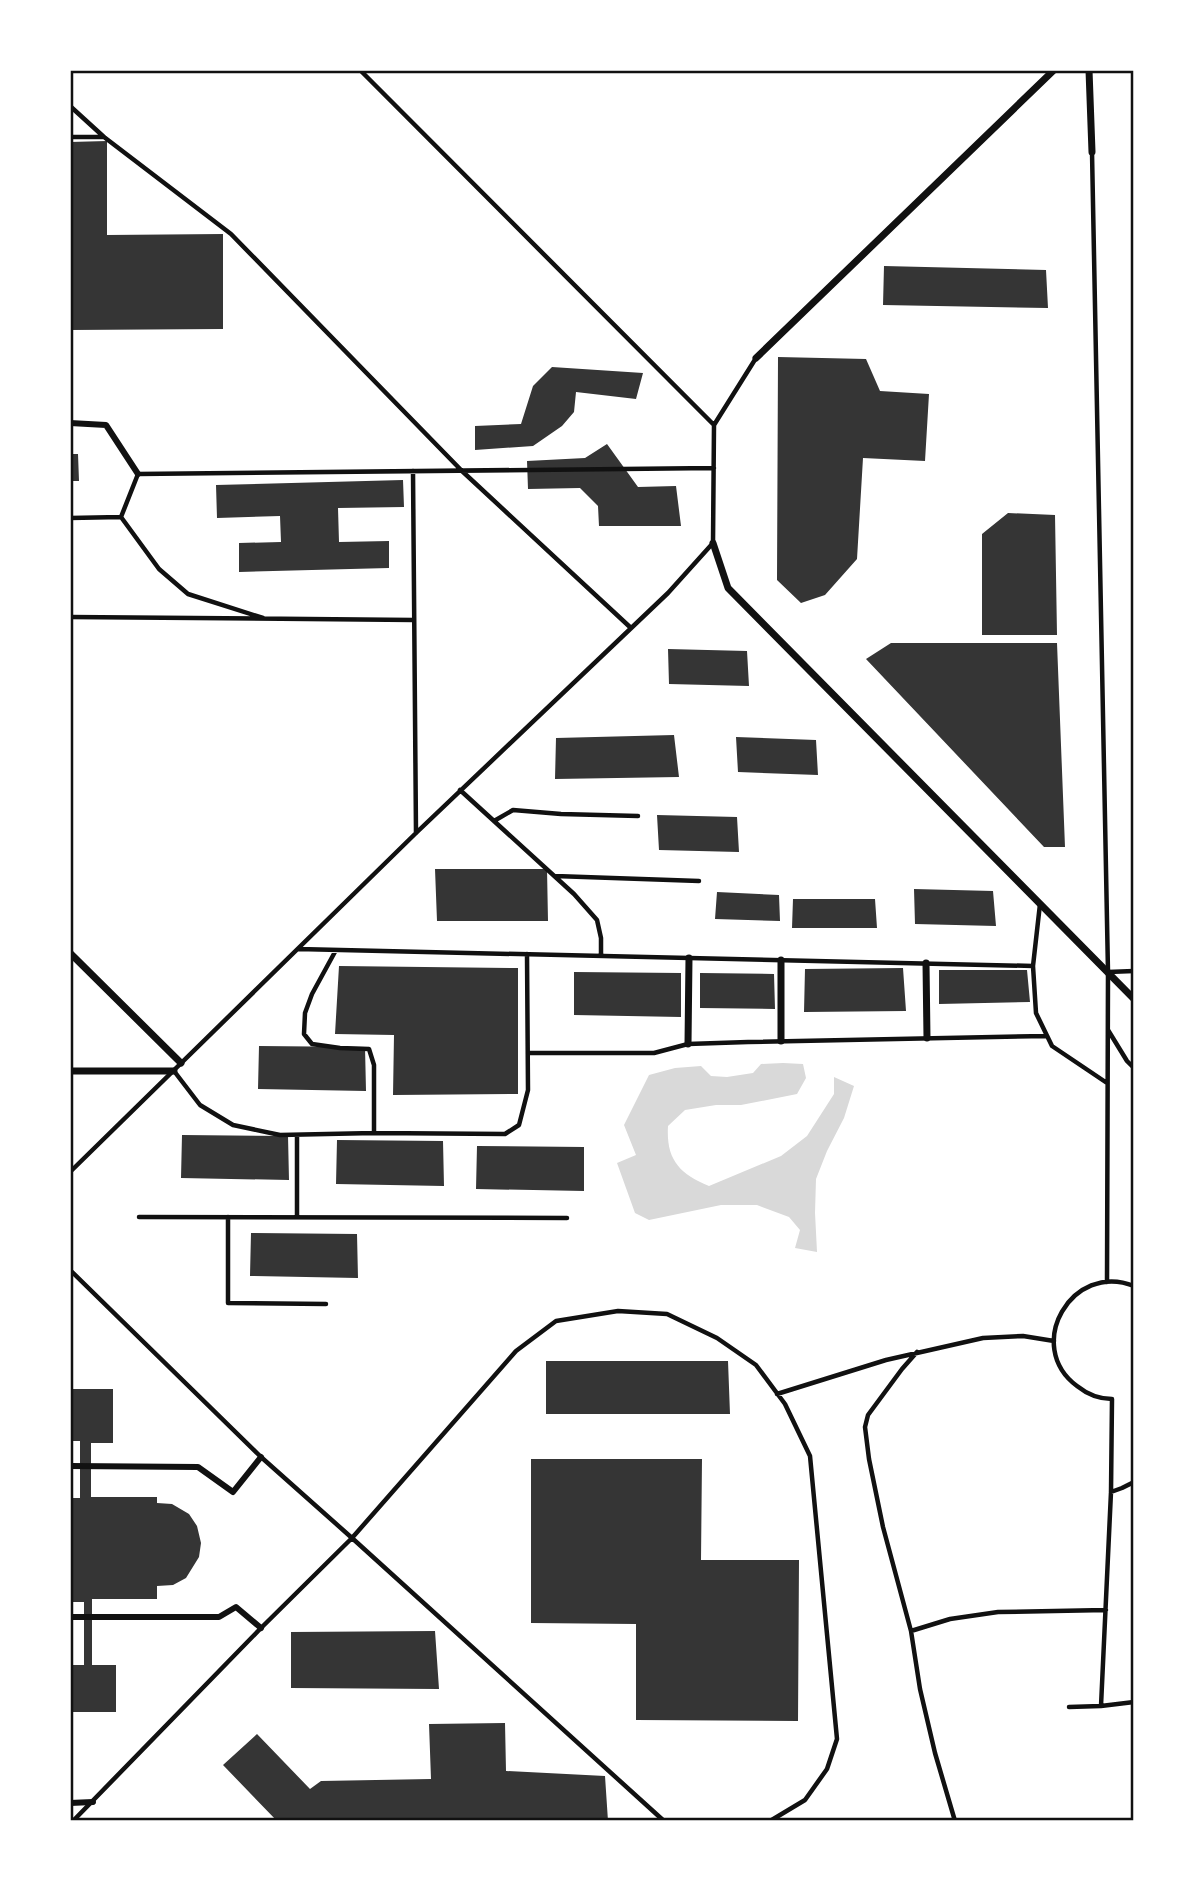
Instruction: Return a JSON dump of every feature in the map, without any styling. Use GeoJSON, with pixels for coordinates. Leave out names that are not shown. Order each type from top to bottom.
{"type":"FeatureCollection","features":[{"type":"Feature","properties":{"kind":"street"},"geometry":{"type":"LineString","coordinates":[[756,358],[1054,70]]}},
{"type":"Feature","properties":{"kind":"street"},"geometry":{"type":"LineString","coordinates":[[1089,70],[1092,152]]}},
{"type":"Feature","properties":{"kind":"street"},"geometry":{"type":"LineString","coordinates":[[70,423],[106,425],[138,474]]}},
{"type":"Feature","properties":{"kind":"street"},"geometry":{"type":"LineString","coordinates":[[713,543],[728,588],[1134,999]]}},
{"type":"Feature","properties":{"kind":"street"},"geometry":{"type":"LineString","coordinates":[[70,953],[181,1063]]}},
{"type":"Feature","properties":{"kind":"street"},"geometry":{"type":"LineString","coordinates":[[688,1044],[689,958]]}},
{"type":"Feature","properties":{"kind":"street"},"geometry":{"type":"LineString","coordinates":[[781,960],[781,1041]]}},
{"type":"Feature","properties":{"kind":"street"},"geometry":{"type":"LineString","coordinates":[[926,963],[927,1038]]}},
{"type":"Feature","properties":{"kind":"street"},"geometry":{"type":"LineString","coordinates":[[70,1071],[174,1071]]}},
{"type":"Feature","properties":{"kind":"street"},"geometry":{"type":"LineString","coordinates":[[70,1466],[198,1467],[233,1492],[261,1457]]}},
{"type":"Feature","properties":{"kind":"street"},"geometry":{"type":"LineString","coordinates":[[70,1617],[219,1618],[236,1607],[261,1628]]}},
{"type":"Feature","properties":{"kind":"street"},"geometry":{"type":"LineString","coordinates":[[70,1803],[93,1802]]}},
{"type":"Feature","properties":{"kind":"lane"},"geometry":{"type":"LineString","coordinates":[[360,70],[714,425]]}},
{"type":"Feature","properties":{"kind":"lane"},"geometry":{"type":"LineString","coordinates":[[70,106],[104,137],[231,234],[462,471],[631,628]]}},
{"type":"Feature","properties":{"kind":"lane"},"geometry":{"type":"LineString","coordinates":[[70,137],[104,137]]}},
{"type":"Feature","properties":{"kind":"lane"},"geometry":{"type":"LineString","coordinates":[[1092,152],[1108,972],[1107,1282]]}},
{"type":"Feature","properties":{"kind":"lane"},"geometry":{"type":"LineString","coordinates":[[70,1172],[460,790],[668,593],[713,543],[714,425],[756,358]]}},
{"type":"Feature","properties":{"kind":"lane"},"geometry":{"type":"LineString","coordinates":[[121,517],[138,474],[714,468]]}},
{"type":"Feature","properties":{"kind":"lane"},"geometry":{"type":"LineString","coordinates":[[413,471],[416,833]]}},
{"type":"Feature","properties":{"kind":"lane"},"geometry":{"type":"LineString","coordinates":[[70,519],[121,517]]}},
{"type":"Feature","properties":{"kind":"lane"},"geometry":{"type":"LineString","coordinates":[[121,517],[159,569],[188,594],[268,619]]}},
{"type":"Feature","properties":{"kind":"lane"},"geometry":{"type":"LineString","coordinates":[[70,617],[414,621]]}},
{"type":"Feature","properties":{"kind":"lane"},"geometry":{"type":"LineString","coordinates":[[460,790],[574,894],[597,920],[601,956]]}},
{"type":"Feature","properties":{"kind":"lane"},"geometry":{"type":"LineString","coordinates":[[494,821],[513,810],[638,816]]}},
{"type":"Feature","properties":{"kind":"lane"},"geometry":{"type":"LineString","coordinates":[[555,876],[699,881]]}},
{"type":"Feature","properties":{"kind":"lane"},"geometry":{"type":"LineString","coordinates":[[1040,904],[1033,965],[1036,1013],[1052,1046],[1107,1083]]}},
{"type":"Feature","properties":{"kind":"lane"},"geometry":{"type":"LineString","coordinates":[[297,949],[1033,965]]}},
{"type":"Feature","properties":{"kind":"lane"},"geometry":{"type":"LineString","coordinates":[[336,950],[312,994],[305,1013],[304,1034],[312,1044],[369,1049],[374,1065],[374,1132]]}},
{"type":"Feature","properties":{"kind":"lane"},"geometry":{"type":"LineString","coordinates":[[174,1071],[200,1105],[233,1125],[280,1135],[374,1132],[505,1134],[519,1125],[528,1090],[527,954]]}},
{"type":"Feature","properties":{"kind":"lane"},"geometry":{"type":"LineString","coordinates":[[1108,972],[1134,971]]}},
{"type":"Feature","properties":{"kind":"lane"},"geometry":{"type":"LineString","coordinates":[[1107,1029],[1134,1068]]}},
{"type":"Feature","properties":{"kind":"lane"},"geometry":{"type":"LineString","coordinates":[[528,1054],[654,1053],[688,1044],[1047,1035]]}},
{"type":"Feature","properties":{"kind":"lane"},"geometry":{"type":"LineString","coordinates":[[297,1135],[297,1217]]}},
{"type":"Feature","properties":{"kind":"lane"},"geometry":{"type":"LineString","coordinates":[[139,1217],[567,1218]]}},
{"type":"Feature","properties":{"kind":"lane"},"geometry":{"type":"LineString","coordinates":[[228,1217],[228,1303],[326,1304]]}},
{"type":"Feature","properties":{"kind":"lane"},"geometry":{"type":"LineString","coordinates":[[70,1270],[261,1457],[663,1821]]}},
{"type":"Feature","properties":{"kind":"lane"},"geometry":{"type":"LineString","coordinates":[[1101,1706],[1111,1492],[1112,1398],[1104,1399],[1085,1393],[1070,1381],[1059,1365],[1054,1341],[1055,1327],[1062,1309],[1075,1294],[1092,1285],[1111,1281],[1134,1286]]}},
{"type":"Feature","properties":{"kind":"lane"},"geometry":{"type":"LineString","coordinates":[[73,1821],[352,1538],[516,1351],[556,1321],[618,1311],[667,1314],[717,1338],[756,1365],[785,1404],[810,1456],[837,1739],[827,1769],[805,1800],[770,1821]]}},
{"type":"Feature","properties":{"kind":"lane"},"geometry":{"type":"LineString","coordinates":[[777,1394],[886,1360],[983,1338],[1023,1336],[1054,1341]]}},
{"type":"Feature","properties":{"kind":"lane"},"geometry":{"type":"LineString","coordinates":[[917,1352],[868,1415],[865,1427],[883,1527],[911,1631],[920,1689],[955,1821]]}},
{"type":"Feature","properties":{"kind":"lane"},"geometry":{"type":"LineString","coordinates":[[1111,1492],[1134,1482]]}},
{"type":"Feature","properties":{"kind":"lane"},"geometry":{"type":"LineString","coordinates":[[911,1631],[950,1619],[998,1612],[1106,1610]]}},
{"type":"Feature","properties":{"kind":"lane"},"geometry":{"type":"LineString","coordinates":[[1069,1707],[1134,1702]]}},
{"type":"Feature","properties":{"kind":"shaded area"},"geometry":{"type":"Polygon","coordinates":[[[761,1064],[803,1064],[806,1078],[797,1094],[741,1105],[716,1105],[685,1110],[668,1126],[669,1148],[682,1170],[709,1186],[781,1156],[807,1136],[834,1094],[834,1077],[854,1086],[844,1118],[816,1179],[817,1252],[795,1248],[800,1230],[789,1217],[757,1205],[721,1205],[649,1220],[635,1213],[617,1163],[636,1155],[624,1125],[649,1075],[675,1068],[701,1066],[711,1076],[727,1077],[753,1073],[761,1064]]]}},
{"type":"Feature","properties":{"kind":"building"},"geometry":{"type":"Polygon","coordinates":[[[107,141],[107,235],[223,234],[223,329],[70,330],[70,142],[107,141]]]}},
{"type":"Feature","properties":{"kind":"building"},"geometry":{"type":"Polygon","coordinates":[[[884,266],[1046,270],[1048,308],[883,305],[884,266]]]}},
{"type":"Feature","properties":{"kind":"building"},"geometry":{"type":"Polygon","coordinates":[[[778,357],[866,359],[880,391],[929,394],[925,461],[863,458],[857,559],[825,595],[801,603],[777,580],[778,357]]]}},
{"type":"Feature","properties":{"kind":"building"},"geometry":{"type":"Polygon","coordinates":[[[552,367],[643,373],[636,399],[576,392],[574,412],[562,426],[533,446],[475,450],[475,426],[521,424],[533,386],[552,367]]]}},
{"type":"Feature","properties":{"kind":"building"},"geometry":{"type":"Polygon","coordinates":[[[607,444],[638,487],[676,486],[681,526],[599,526],[598,506],[580,488],[528,489],[527,461],[585,458],[607,444]]]}},
{"type":"Feature","properties":{"kind":"building"},"geometry":{"type":"Polygon","coordinates":[[[70,454],[78,454],[79,481],[70,481],[70,454]]]}},
{"type":"Feature","properties":{"kind":"building"},"geometry":{"type":"Polygon","coordinates":[[[403,480],[404,507],[338,508],[339,542],[389,541],[389,568],[239,572],[239,543],[281,542],[280,516],[217,518],[216,485],[403,480]]]}},
{"type":"Feature","properties":{"kind":"building"},"geometry":{"type":"Polygon","coordinates":[[[1008,513],[1055,515],[1057,635],[982,635],[982,534],[1008,513]]]}},
{"type":"Feature","properties":{"kind":"building"},"geometry":{"type":"Polygon","coordinates":[[[891,643],[1057,643],[1065,847],[1044,847],[866,659],[891,643]]]}},
{"type":"Feature","properties":{"kind":"building"},"geometry":{"type":"Polygon","coordinates":[[[668,649],[747,651],[749,686],[669,684],[668,649]]]}},
{"type":"Feature","properties":{"kind":"building"},"geometry":{"type":"Polygon","coordinates":[[[674,735],[679,777],[555,779],[556,738],[674,735]]]}},
{"type":"Feature","properties":{"kind":"building"},"geometry":{"type":"Polygon","coordinates":[[[736,737],[816,740],[818,775],[738,772],[736,737]]]}},
{"type":"Feature","properties":{"kind":"building"},"geometry":{"type":"Polygon","coordinates":[[[657,815],[737,817],[739,852],[659,850],[657,815]]]}},
{"type":"Feature","properties":{"kind":"building"},"geometry":{"type":"Polygon","coordinates":[[[435,869],[547,869],[548,921],[437,921],[435,869]]]}},
{"type":"Feature","properties":{"kind":"building"},"geometry":{"type":"Polygon","coordinates":[[[914,889],[993,891],[996,926],[915,924],[914,889]]]}},
{"type":"Feature","properties":{"kind":"building"},"geometry":{"type":"Polygon","coordinates":[[[717,892],[779,895],[780,921],[715,919],[717,892]]]}},
{"type":"Feature","properties":{"kind":"building"},"geometry":{"type":"Polygon","coordinates":[[[793,899],[875,899],[877,928],[792,928],[793,899]]]}},
{"type":"Feature","properties":{"kind":"building"},"geometry":{"type":"Polygon","coordinates":[[[339,966],[518,968],[518,1094],[393,1095],[394,1035],[335,1034],[339,966]]]}},
{"type":"Feature","properties":{"kind":"building"},"geometry":{"type":"Polygon","coordinates":[[[903,968],[906,1011],[804,1012],[805,969],[903,968]]]}},
{"type":"Feature","properties":{"kind":"building"},"geometry":{"type":"Polygon","coordinates":[[[939,970],[1027,970],[1030,1002],[939,1004],[939,970]]]}},
{"type":"Feature","properties":{"kind":"building"},"geometry":{"type":"Polygon","coordinates":[[[574,972],[681,973],[681,1017],[574,1015],[574,972]]]}},
{"type":"Feature","properties":{"kind":"building"},"geometry":{"type":"Polygon","coordinates":[[[700,973],[774,974],[775,1009],[700,1008],[700,973]]]}},
{"type":"Feature","properties":{"kind":"building"},"geometry":{"type":"Polygon","coordinates":[[[259,1046],[365,1047],[366,1091],[258,1089],[259,1046]]]}},
{"type":"Feature","properties":{"kind":"building"},"geometry":{"type":"Polygon","coordinates":[[[182,1135],[288,1136],[289,1180],[181,1178],[182,1135]]]}},
{"type":"Feature","properties":{"kind":"building"},"geometry":{"type":"Polygon","coordinates":[[[337,1140],[443,1141],[444,1186],[336,1184],[337,1140]]]}},
{"type":"Feature","properties":{"kind":"building"},"geometry":{"type":"Polygon","coordinates":[[[477,1146],[584,1147],[584,1191],[476,1189],[477,1146]]]}},
{"type":"Feature","properties":{"kind":"building"},"geometry":{"type":"Polygon","coordinates":[[[251,1233],[357,1234],[358,1278],[250,1276],[251,1233]]]}},
{"type":"Feature","properties":{"kind":"building"},"geometry":{"type":"Polygon","coordinates":[[[546,1361],[728,1361],[730,1414],[546,1414],[546,1361]]]}},
{"type":"Feature","properties":{"kind":"building"},"geometry":{"type":"Polygon","coordinates":[[[70,1389],[113,1389],[113,1443],[91,1443],[91,1497],[157,1497],[157,1503],[172,1504],[189,1514],[197,1526],[201,1543],[199,1557],[186,1578],[173,1585],[157,1586],[157,1599],[92,1599],[92,1665],[116,1665],[116,1712],[70,1712],[70,1665],[84,1665],[84,1602],[70,1602],[70,1498],[80,1498],[80,1441],[70,1441],[70,1389]]]}},
{"type":"Feature","properties":{"kind":"building"},"geometry":{"type":"Polygon","coordinates":[[[531,1459],[702,1459],[701,1560],[799,1560],[798,1721],[636,1720],[636,1624],[531,1623],[531,1459]]]}},
{"type":"Feature","properties":{"kind":"building"},"geometry":{"type":"Polygon","coordinates":[[[435,1631],[439,1689],[291,1688],[291,1632],[435,1631]]]}},
{"type":"Feature","properties":{"kind":"building"},"geometry":{"type":"Polygon","coordinates":[[[505,1723],[506,1771],[605,1776],[608,1821],[277,1821],[223,1765],[257,1734],[310,1789],[321,1781],[431,1779],[429,1724],[505,1723]]]}}]}
